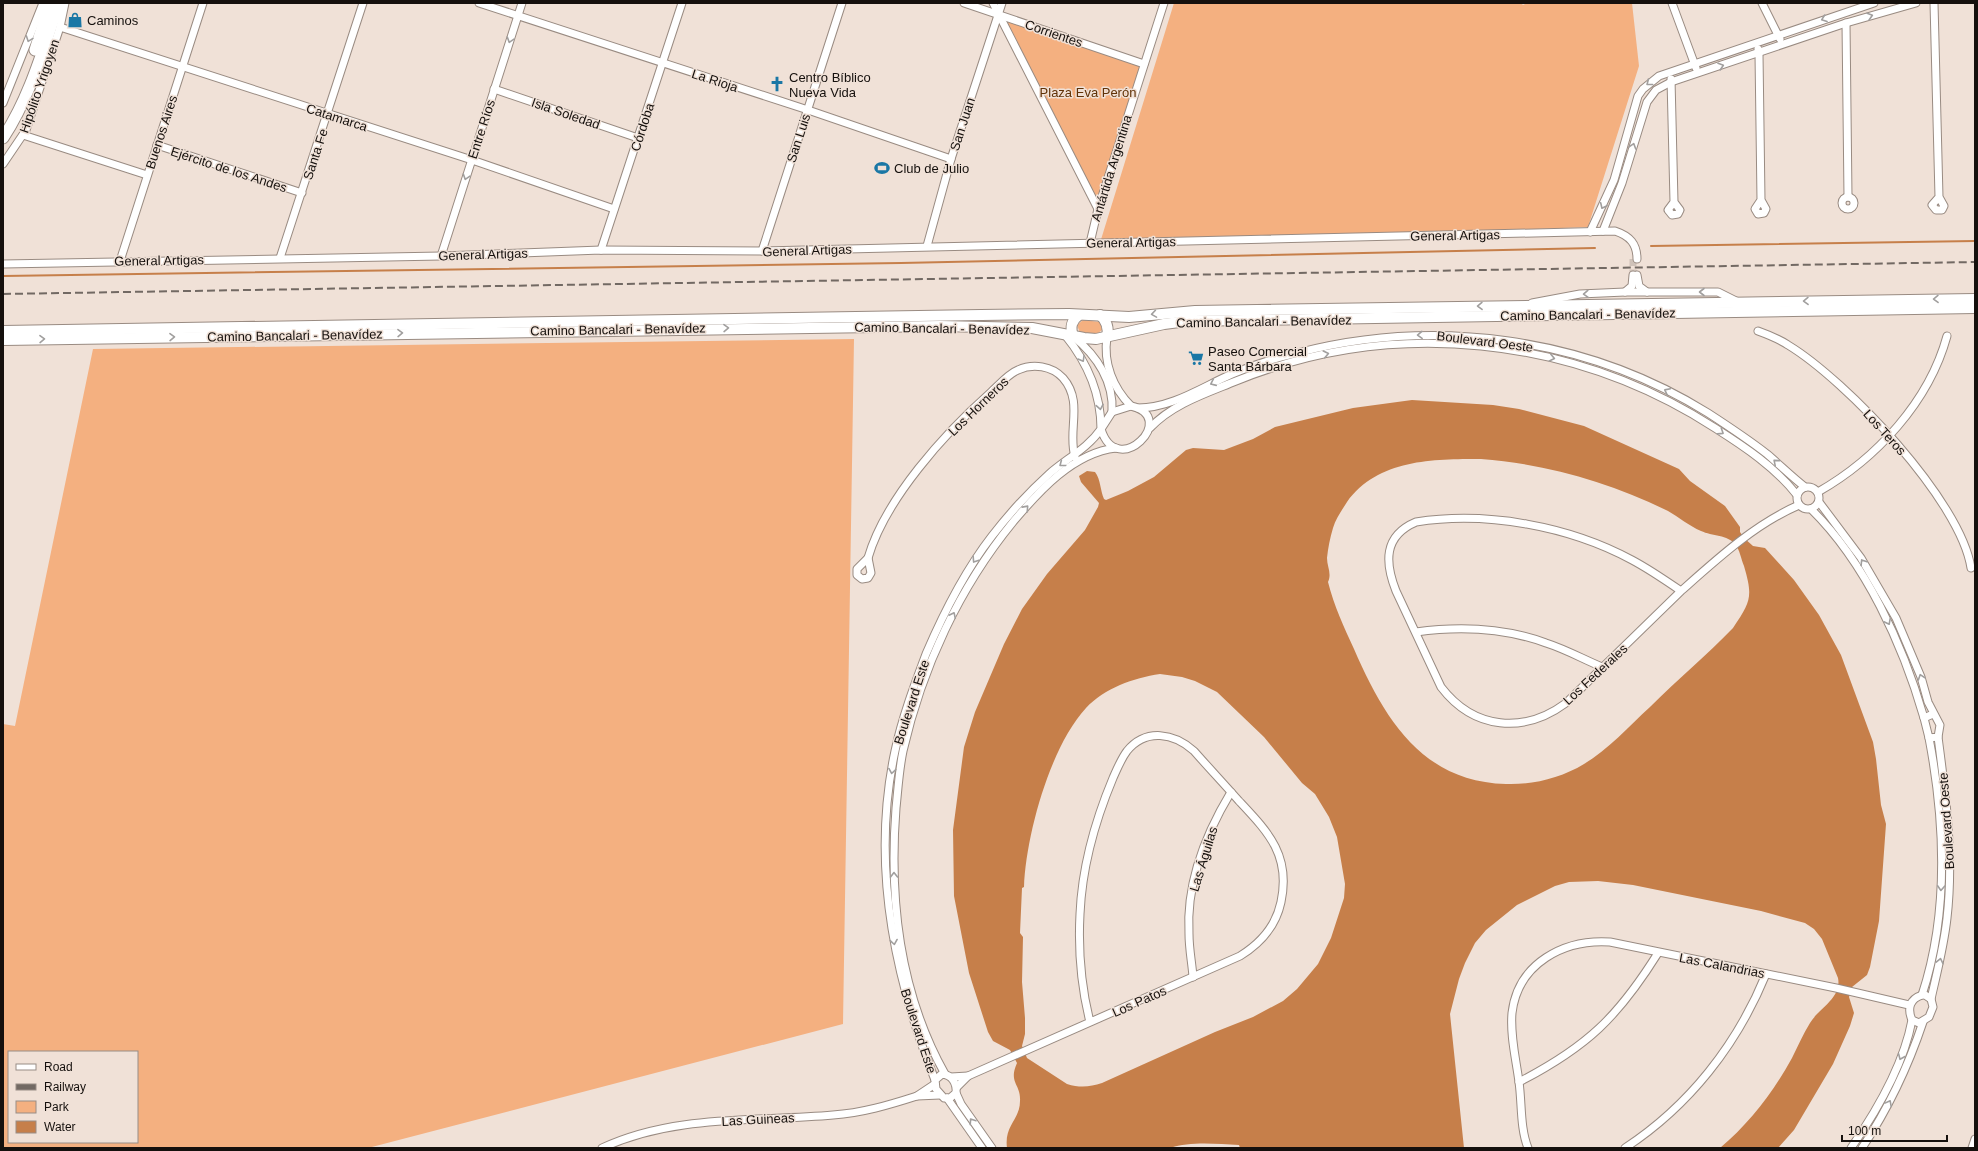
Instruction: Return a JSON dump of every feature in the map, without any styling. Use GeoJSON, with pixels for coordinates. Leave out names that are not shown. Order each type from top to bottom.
{"type":"FeatureCollection","features":[{"type":"Feature","properties":{"kind":"main road"},"geometry":{"type":"LineString","coordinates":[[5,128],[26,78],[50,3]]}},
{"type":"Feature","properties":{"kind":"main road"},"geometry":{"type":"LineString","coordinates":[[5,128],[26,96],[37,69],[59,3]]}},
{"type":"Feature","properties":{"kind":"main road","name":"Camino Bancalari - Benavídez"},"geometry":{"type":"LineString","coordinates":[[3,331],[655,319],[1079,315],[1129,317],[1180,311],[1738,302],[1975,300]]}},
{"type":"Feature","properties":{"kind":"main road","name":"Camino Bancalari - Benavídez"},"geometry":{"type":"LineString","coordinates":[[3,340],[932,326],[1032,328],[1096,339],[1164,324],[1187,321],[1975,308]]}},
{"type":"Feature","properties":{"kind":"main road"},"geometry":{"type":"LineString","coordinates":[[1069,335],[1072,322],[1079,315]]}},
{"type":"Feature","properties":{"kind":"main road"},"geometry":{"type":"LineString","coordinates":[[1100,315],[1104,318],[1108,327],[1107,337]]}},
{"type":"Feature","properties":{"kind":"street","name":"Hipólito Yrigoyen"},"geometry":{"type":"LineString","coordinates":[[3,103],[43,3]]}},
{"type":"Feature","properties":{"kind":"street","name":"Hipólito Yrigoyen"},"geometry":{"type":"LineString","coordinates":[[3,164],[23,135],[60,27],[65,3]]}},
{"type":"Feature","properties":{"kind":"street","name":"Buenos Aires"},"geometry":{"type":"LineString","coordinates":[[120,261],[203,3]]}},
{"type":"Feature","properties":{"kind":"street","name":"Santa Fe"},"geometry":{"type":"LineString","coordinates":[[280,258],[363,3]]}},
{"type":"Feature","properties":{"kind":"street","name":"La Rioja"},"geometry":{"type":"LineString","coordinates":[[479,3],[808,110],[951,159]]}},
{"type":"Feature","properties":{"kind":"street","name":"Entre Ríos"},"geometry":{"type":"LineString","coordinates":[[441,256],[522,3]]}},
{"type":"Feature","properties":{"kind":"street","name":"Córdoba"},"geometry":{"type":"LineString","coordinates":[[601,250],[682,3]]}},
{"type":"Feature","properties":{"kind":"street","name":"San Luis"},"geometry":{"type":"LineString","coordinates":[[762,251],[842,3]]}},
{"type":"Feature","properties":{"kind":"street","name":"Corrientes"},"geometry":{"type":"LineString","coordinates":[[964,3],[1144,64]]}},
{"type":"Feature","properties":{"kind":"street"},"geometry":{"type":"LineString","coordinates":[[993,3],[1098,209]]}},
{"type":"Feature","properties":{"kind":"street","name":"San Juan"},"geometry":{"type":"LineString","coordinates":[[928,246],[951,159],[1002,3]]}},
{"type":"Feature","properties":{"kind":"street","name":"Antártida Argentina"},"geometry":{"type":"LineString","coordinates":[[1090,243],[1098,209],[1164,3]]}},
{"type":"Feature","properties":{"kind":"street"},"geometry":{"type":"LineString","coordinates":[[1672,3],[1698,74]]}},
{"type":"Feature","properties":{"kind":"street"},"geometry":{"type":"LineString","coordinates":[[1762,3],[1782,45]]}},
{"type":"Feature","properties":{"kind":"street"},"geometry":{"type":"LineString","coordinates":[[1590,232],[1614,180],[1638,96],[1649,82],[1659,76],[1756,44],[1855,7],[1874,3]]}},
{"type":"Feature","properties":{"kind":"street"},"geometry":{"type":"LineString","coordinates":[[1603,231],[1622,183],[1647,102],[1656,90],[1672,82],[1760,54],[1855,20],[1916,3]]}},
{"type":"Feature","properties":{"kind":"street"},"geometry":{"type":"LineString","coordinates":[[1934,3],[1939,197]]}},
{"type":"Feature","properties":{"kind":"street"},"geometry":{"type":"LineString","coordinates":[[1855,7],[1855,20]]}},
{"type":"Feature","properties":{"kind":"street"},"geometry":{"type":"LineString","coordinates":[[1838,14],[1844,24],[1848,197]]}},
{"type":"Feature","properties":{"kind":"street","name":"Catamarca"},"geometry":{"type":"LineString","coordinates":[[60,27],[472,160],[614,208]]}},
{"type":"Feature","properties":{"kind":"street"},"geometry":{"type":"LineString","coordinates":[[1756,44],[1760,54],[1761,200]]}},
{"type":"Feature","properties":{"kind":"street"},"geometry":{"type":"LineString","coordinates":[[1671,72],[1674,202]]}},
{"type":"Feature","properties":{"kind":"street","name":"Isla Soledad"},"geometry":{"type":"LineString","coordinates":[[494,89],[638,138]]}},
{"type":"Feature","properties":{"kind":"street"},"geometry":{"type":"LineString","coordinates":[[23,135],[147,175]]}},
{"type":"Feature","properties":{"kind":"street","name":"Ejército de los Andes"},"geometry":{"type":"LineString","coordinates":[[157,145],[302,193]]}},
{"type":"Feature","properties":{"kind":"street"},"geometry":{"type":"LineString","coordinates":[[1614,180],[1622,183]]}},
{"type":"Feature","properties":{"kind":"street","name":"General Artigas"},"geometry":{"type":"LineString","coordinates":[[3,264],[441,256],[601,250],[762,251],[1603,231],[1623,234],[1632,241],[1636,247],[1635,259]]}},
{"type":"Feature","properties":{"kind":"street"},"geometry":{"type":"LineString","coordinates":[[1625,292],[1632,286],[1635,275],[1639,286],[1647,292]]}},
{"type":"Feature","properties":{"kind":"street"},"geometry":{"type":"LineString","coordinates":[[1517,306],[1580,294],[1625,292],[1718,292],[1738,302]]}},
{"type":"Feature","properties":{"kind":"street","name":"Los Teros"},"geometry":{"type":"LineString","coordinates":[[1758,331],[1778,339],[1803,355],[1852,397],[1890,435],[1930,487],[1956,526],[1964,540],[1971,568]]}},
{"type":"Feature","properties":{"kind":"street","name":"Boulevard Oeste"},"geometry":{"type":"LineString","coordinates":[[1135,407],[1162,406],[1233,373],[1268,361],[1320,347],[1372,339],[1438,334],[1489,338],[1552,350],[1601,363],[1650,383],[1706,412],[1766,453],[1805,487]]}},
{"type":"Feature","properties":{"kind":"street"},"geometry":{"type":"LineString","coordinates":[[1069,335],[1089,372],[1100,407],[1101,429],[1105,439],[1116,448],[1124,449],[1137,445],[1143,440],[1150,428],[1147,416],[1120,393],[1112,378],[1105,354],[1107,337]]}},
{"type":"Feature","properties":{"kind":"street"},"geometry":{"type":"LineString","coordinates":[[1069,335],[1087,349],[1103,372],[1111,392],[1112,412]]}},
{"type":"Feature","properties":{"kind":"street"},"geometry":{"type":"LineString","coordinates":[[1818,492],[1858,465],[1890,435],[1928,383],[1937,364],[1947,336]]}},
{"type":"Feature","properties":{"kind":"street"},"geometry":{"type":"LineString","coordinates":[[1489,338],[1489,347]]}},
{"type":"Feature","properties":{"kind":"street"},"geometry":{"type":"LineString","coordinates":[[1372,339],[1372,346]]}},
{"type":"Feature","properties":{"kind":"street","name":"Boulevard Oeste"},"geometry":{"type":"LineString","coordinates":[[1150,428],[1164,415],[1202,395],[1270,369],[1308,358],[1372,346],[1441,343],[1489,347],[1544,356],[1578,364],[1603,372],[1655,394],[1702,420],[1754,455],[1781,478],[1797,495]]}},
{"type":"Feature","properties":{"kind":"street"},"geometry":{"type":"LineString","coordinates":[[1268,361],[1270,369]]}},
{"type":"Feature","properties":{"kind":"street","name":"Los Horneros"},"geometry":{"type":"LineString","coordinates":[[868,558],[875,537],[885,519],[920,468],[956,426],[983,399],[1016,370],[1034,366],[1046,368],[1056,372],[1068,386],[1074,402],[1072,441],[1075,458]]}},
{"type":"Feature","properties":{"kind":"street"},"geometry":{"type":"LineString","coordinates":[[1162,406],[1164,415]]}},
{"type":"Feature","properties":{"kind":"street"},"geometry":{"type":"LineString","coordinates":[[1101,429],[1104,422],[1112,412],[1135,407]]}},
{"type":"Feature","properties":{"kind":"street"},"geometry":{"type":"LineString","coordinates":[[1702,420],[1706,412]]}},
{"type":"Feature","properties":{"kind":"street","name":"Boulevard Este"},"geometry":{"type":"LineString","coordinates":[[890,847],[898,787],[907,738],[922,688],[944,634],[969,584],[1000,538],[1040,493],[1101,429]]}},
{"type":"Feature","properties":{"kind":"street","name":"Boulevard Este"},"geometry":{"type":"LineString","coordinates":[[943,1097],[935,1082],[915,1028],[900,958],[890,847],[889,790],[905,712],[936,630],[961,581],[994,534],[1032,489],[1075,458],[1094,452],[1116,448]]}},
{"type":"Feature","properties":{"kind":"street"},"geometry":{"type":"LineString","coordinates":[[1811,509],[1854,563],[1881,609],[1906,662],[1924,718],[1933,714],[1912,655],[1889,605],[1860,558],[1819,502],[1818,492],[1813,488],[1805,487],[1797,495],[1799,505],[1804,509],[1811,509],[1819,502]]}},
{"type":"Feature","properties":{"kind":"street","name":"Los Federales"},"geometry":{"type":"LineString","coordinates":[[1681,591],[1632,559],[1574,536],[1534,526],[1488,520],[1416,522],[1402,531],[1391,545],[1388,559],[1390,575],[1434,673],[1450,698],[1468,712],[1493,721],[1508,724],[1524,722],[1552,712],[1566,702],[1681,591],[1735,545],[1776,516],[1799,505]]}},
{"type":"Feature","properties":{"kind":"street"},"geometry":{"type":"LineString","coordinates":[[994,534],[1000,538]]}},
{"type":"Feature","properties":{"kind":"street"},"geometry":{"type":"LineString","coordinates":[[1881,609],[1889,605]]}},
{"type":"Feature","properties":{"kind":"street"},"geometry":{"type":"LineString","coordinates":[[1416,632],[1461,629],[1502,632],[1545,642],[1602,668]]}},
{"type":"Feature","properties":{"kind":"street"},"geometry":{"type":"LineString","coordinates":[[936,630],[944,634]]}},
{"type":"Feature","properties":{"kind":"street","name":"Boulevard Oeste"},"geometry":{"type":"LineString","coordinates":[[1931,999],[1947,918],[1950,866],[1950,833],[1938,737],[1940,725],[1933,714]]}},
{"type":"Feature","properties":{"kind":"street","name":"Boulevard Oeste"},"geometry":{"type":"LineString","coordinates":[[1922,995],[1932,960],[1936,936],[1942,866],[1941,831],[1929,738],[1924,718]]}},
{"type":"Feature","properties":{"kind":"street"},"geometry":{"type":"LineString","coordinates":[[899,736],[907,738]]}},
{"type":"Feature","properties":{"kind":"street","name":"Los Patos"},"geometry":{"type":"LineString","coordinates":[[943,1097],[954,1096],[956,1090],[968,1076],[1240,956],[1257,944],[1273,924],[1283,896],[1284,876],[1276,847],[1261,825],[1194,751],[1178,739],[1170,736],[1148,738],[1134,745],[1126,752],[1102,806],[1094,829],[1084,877],[1080,912],[1079,957],[1081,981],[1090,1022]]}},
{"type":"Feature","properties":{"kind":"street"},"geometry":{"type":"LineString","coordinates":[[1929,738],[1938,737]]}},
{"type":"Feature","properties":{"kind":"street","name":"Las Águilas"},"geometry":{"type":"LineString","coordinates":[[1193,977],[1189,934],[1194,882],[1212,825],[1231,792]]}},
{"type":"Feature","properties":{"kind":"street"},"geometry":{"type":"LineString","coordinates":[[1942,866],[1950,866]]}},
{"type":"Feature","properties":{"kind":"street","name":"Las Calandrias"},"geometry":{"type":"LineString","coordinates":[[1528,1148],[1521,1107],[1512,1030],[1512,1012],[1516,998],[1528,974],[1538,963],[1572,944],[1586,942],[1610,942],[1658,953],[1836,988],[1909,1005]]}},
{"type":"Feature","properties":{"kind":"street"},"geometry":{"type":"LineString","coordinates":[[1519,1082],[1561,1059],[1581,1045],[1605,1024],[1625,1002],[1658,953]]}},
{"type":"Feature","properties":{"kind":"street","name":"Boulevard Este"},"geometry":{"type":"LineString","coordinates":[[900,958],[927,1037],[956,1090]]}},
{"type":"Feature","properties":{"kind":"street"},"geometry":{"type":"LineString","coordinates":[[1625,1148],[1658,1124],[1680,1104],[1718,1060],[1753,1005],[1766,974]]}},
{"type":"Feature","properties":{"kind":"street"},"geometry":{"type":"LineString","coordinates":[[1851,1148],[1863,1131],[1896,1069],[1909,1034],[1912,1020],[1909,1005],[1916,997],[1926,995],[1931,999],[1932,1013],[1923,1022],[1903,1075],[1862,1148]]}},
{"type":"Feature","properties":{"kind":"street"},"geometry":{"type":"LineString","coordinates":[[1912,1020],[1919,1023],[1923,1022]]}},
{"type":"Feature","properties":{"kind":"street","name":"Las Guineas"},"geometry":{"type":"LineString","coordinates":[[917,1096],[935,1082],[940,1074],[948,1075]]}},
{"type":"Feature","properties":{"kind":"street","name":"Los Patos"},"geometry":{"type":"LineString","coordinates":[[948,1075],[968,1076]]}},
{"type":"Feature","properties":{"kind":"street"},"geometry":{"type":"LineString","coordinates":[[956,1090],[961,1104],[992,1148]]}},
{"type":"Feature","properties":{"kind":"street","name":"Las Guineas"},"geometry":{"type":"LineString","coordinates":[[602,1148],[626,1138],[686,1125],[734,1119],[833,1115],[887,1105],[917,1096],[943,1097]]}},
{"type":"Feature","properties":{"kind":"street"},"geometry":{"type":"LineString","coordinates":[[943,1097],[980,1146],[985,1140]]}},
{"type":"Feature","properties":{"kind":"street"},"geometry":{"type":"LineString","coordinates":[[1863,1131],[1870,1136]]}},
{"type":"Feature","properties":{"kind":"street"},"geometry":{"type":"LineString","coordinates":[[1972,1148],[1975,1139]]}},
{"type":"Feature","properties":{"kind":"green space"},"geometry":{"type":"Polygon","coordinates":[[[1174,3],[1521,3],[1523,5],[1527,3],[1632,3],[1639,66],[1588,227],[1099,246],[1174,3]]]}},
{"type":"Feature","properties":{"kind":"green space","name":"Plaza Eva Perón"},"geometry":{"type":"Polygon","coordinates":[[[998,14],[1144,64],[1098,209],[998,14]]]}},
{"type":"Feature","properties":{"kind":"green space"},"geometry":{"type":"Polygon","coordinates":[[[1083,320],[1100,322],[1102,330],[1097,334],[1080,333],[1077,325],[1083,320]]]}},
{"type":"Feature","properties":{"kind":"green space"},"geometry":{"type":"Polygon","coordinates":[[[854,339],[843,1024],[368,1148],[3,1148],[3,724],[15,726],[93,349],[854,339]]]}},
{"type":"Feature","properties":{"kind":"water"},"geometry":{"type":"Polygon","coordinates":[[[1412,400],[1493,405],[1519,409],[1584,426],[1679,469],[1690,481],[1725,506],[1740,527],[1740,532],[1744,538],[1753,546],[1765,548],[1794,580],[1819,615],[1841,655],[1873,742],[1881,805],[1886,824],[1879,921],[1867,975],[1852,987],[1849,997],[1854,1013],[1850,1026],[1833,1064],[1794,1130],[1778,1148],[1720,1148],[1751,1118],[1769,1095],[1792,1058],[1810,1023],[1837,991],[1838,978],[1822,939],[1814,929],[1805,923],[1761,911],[1633,885],[1598,881],[1569,882],[1555,886],[1517,905],[1486,930],[1475,943],[1459,979],[1450,1014],[1464,1148],[1240,1148],[1239,1145],[1187,1144],[1170,1148],[1007,1148],[1008,1134],[1018,1113],[1020,1101],[1019,1091],[1014,1079],[1017,1063],[1010,1050],[993,1041],[988,1032],[969,973],[954,896],[953,830],[964,747],[975,712],[1004,644],[1022,609],[1047,574],[1085,530],[1098,507],[1099,503],[1081,482],[1079,476],[1087,471],[1095,472],[1104,499],[1106,500],[1128,491],[1154,477],[1186,450],[1193,448],[1224,450],[1253,439],[1275,427],[1353,408],[1412,400]],[[1481,459],[1426,461],[1408,464],[1390,469],[1374,477],[1360,488],[1347,502],[1337,517],[1333,528],[1327,558],[1329,573],[1328,582],[1333,600],[1366,675],[1393,722],[1410,742],[1429,759],[1451,772],[1477,780],[1506,784],[1536,782],[1556,777],[1575,769],[1593,758],[1618,737],[1733,628],[1747,605],[1749,598],[1749,585],[1738,549],[1732,541],[1724,537],[1705,533],[1692,527],[1668,511],[1623,491],[1600,483],[1529,465],[1481,459]],[[1160,674],[1140,678],[1120,685],[1102,695],[1086,708],[1073,725],[1061,745],[1051,768],[1042,793],[1029,843],[1024,887],[1022,888],[1020,933],[1023,937],[1022,982],[1025,1018],[1025,1034],[1022,1046],[1027,1058],[1067,1084],[1076,1086],[1102,1083],[1215,1032],[1253,1017],[1283,1001],[1297,989],[1318,964],[1331,938],[1344,898],[1345,884],[1337,837],[1329,817],[1315,794],[1302,783],[1264,737],[1217,692],[1195,681],[1182,677],[1160,674]]]}},
{"type":"Feature","properties":{"kind":"waterway"},"geometry":{"type":"LineString","coordinates":[[1651,246],[1975,241]]}},
{"type":"Feature","properties":{"kind":"waterway"},"geometry":{"type":"LineString","coordinates":[[3,276],[901,263],[1595,248]]}},
{"type":"Feature","properties":{"kind":"tunnel"},"geometry":{"type":"LineString","coordinates":[[1633,259],[1633,275]]}},
{"type":"Feature","properties":{"kind":"railway"},"geometry":{"type":"LineString","coordinates":[[3,294],[1975,262]]}},
{"type":"Feature","properties":{"kind":"place","name":"Caminos"},"geometry":{"type":"Point","coordinates":[75,20]}},
{"type":"Feature","properties":{"kind":"place","name":"Centro Bíblico Nueva Vida"},"geometry":{"type":"Point","coordinates":[777,84]}},
{"type":"Feature","properties":{"kind":"place","name":"Club de Julio"},"geometry":{"type":"Point","coordinates":[882,168]}},
{"type":"Feature","properties":{"kind":"place","name":"Paseo Comercial Santa Bárbara"},"geometry":{"type":"Point","coordinates":[1196,358]}}]}
